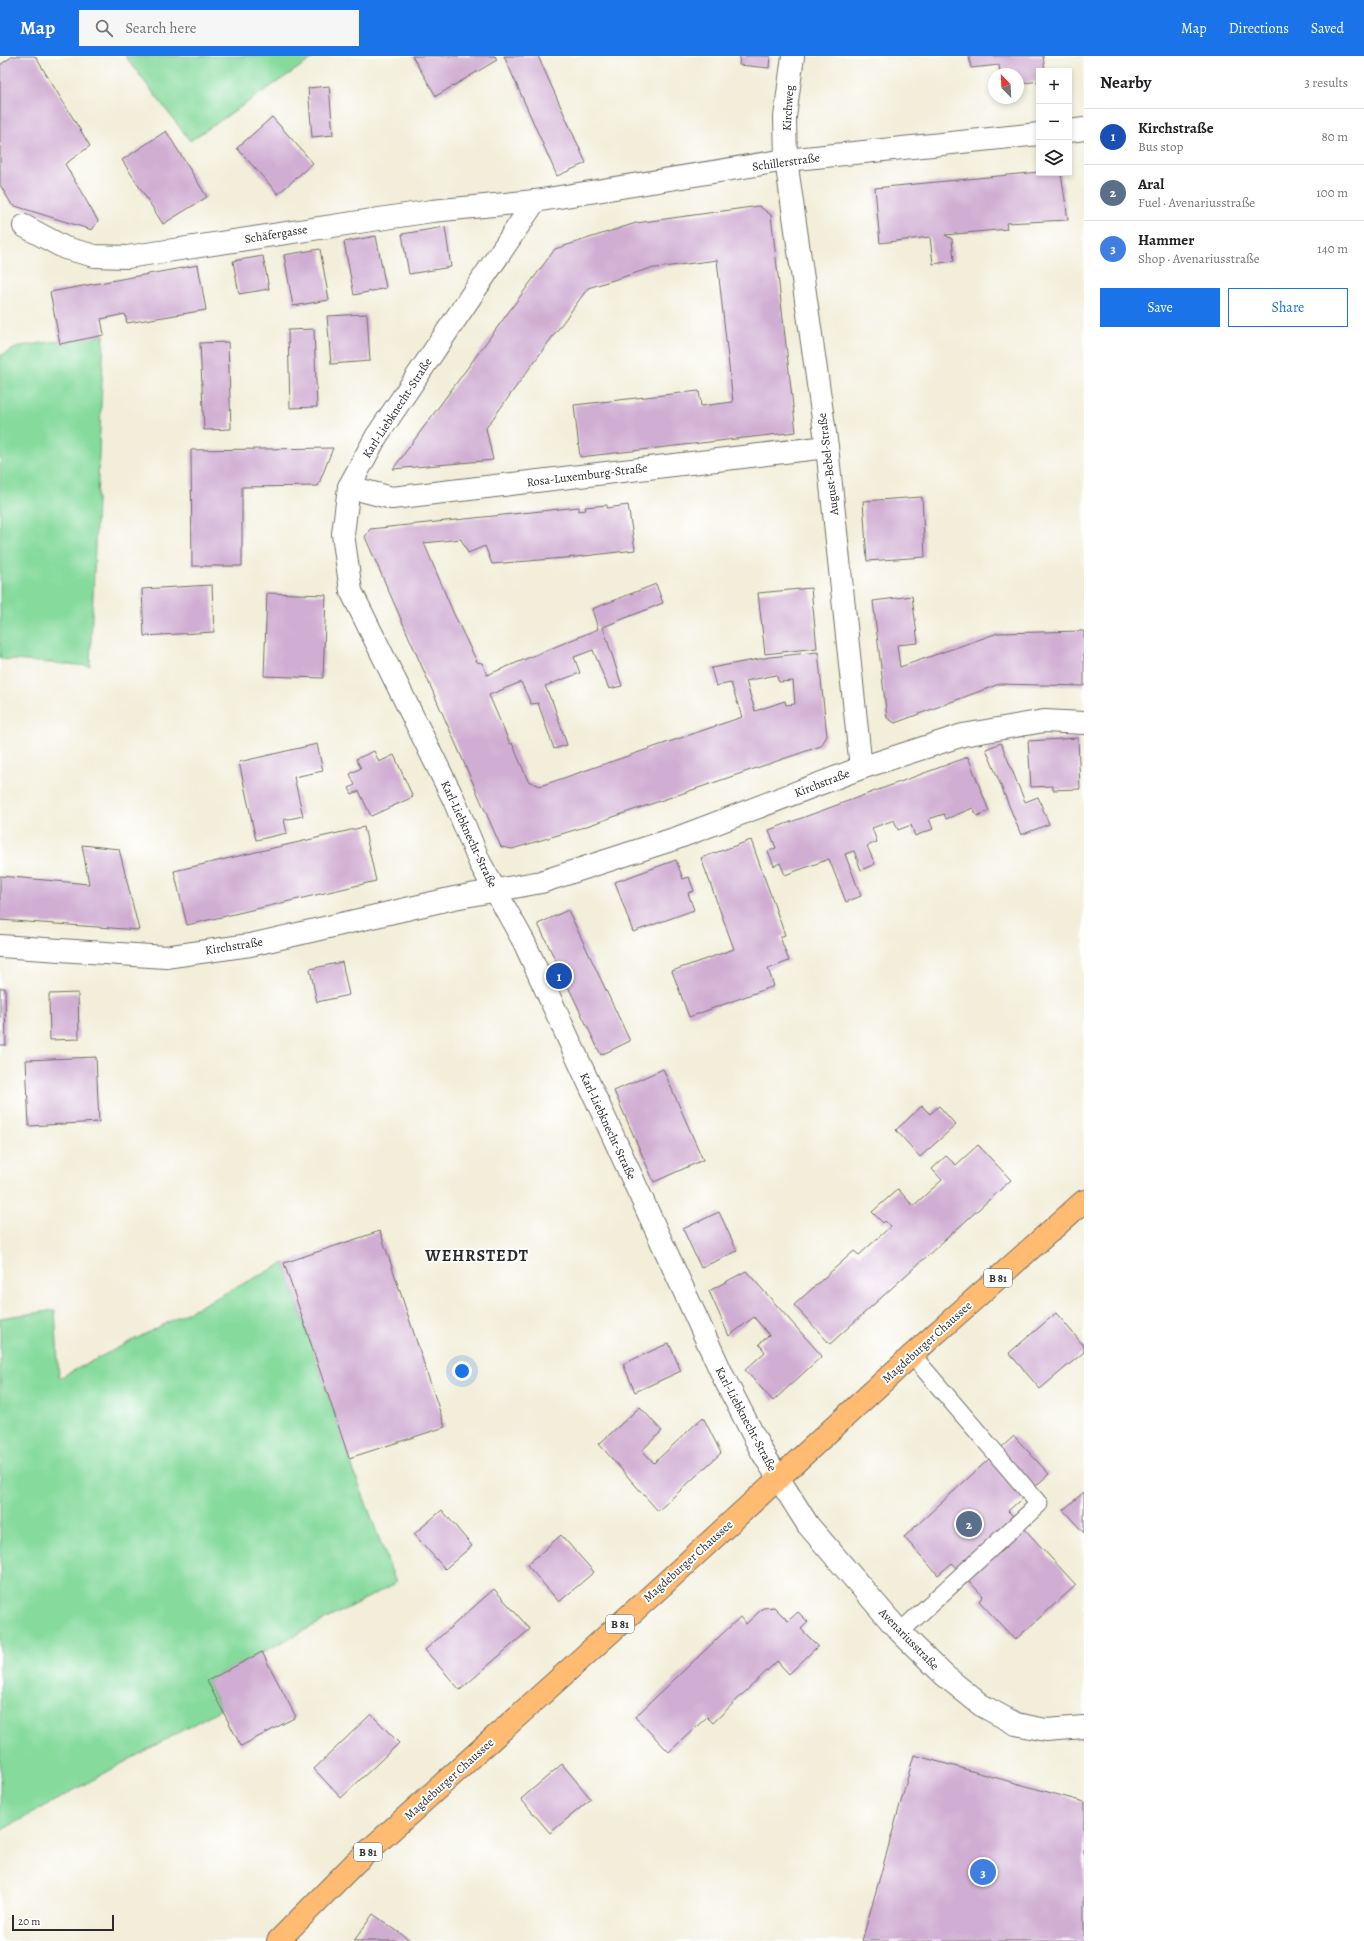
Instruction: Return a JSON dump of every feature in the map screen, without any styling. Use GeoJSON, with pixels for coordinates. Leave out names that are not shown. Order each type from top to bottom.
{"type":"FeatureCollection","features":[{"type":"Feature","properties":{"kind":"main road","name":"Magdeburger Chaussee"},"geometry":{"type":"LineString","coordinates":[[278,1941],[355,1863],[778,1479],[912,1355],[1084,1201]]}},
{"type":"Feature","properties":{"kind":"street","name":"Kirchweg"},"geometry":{"type":"LineString","coordinates":[[786,160],[785,117],[793,56]]}},
{"type":"Feature","properties":{"kind":"street"},"geometry":{"type":"LineString","coordinates":[[1072,131],[1084,129]]}},
{"type":"Feature","properties":{"kind":"street","name":"Schillerstraße"},"geometry":{"type":"LineString","coordinates":[[535,201],[786,160],[1036,134]]}},
{"type":"Feature","properties":{"kind":"street","name":"August-Bebel-Straße"},"geometry":{"type":"LineString","coordinates":[[786,160],[827,447],[861,768]]}},
{"type":"Feature","properties":{"kind":"street","name":"Schäfergasse"},"geometry":{"type":"LineString","coordinates":[[24,226],[65,248],[95,256],[127,257],[432,211],[535,201]]}},
{"type":"Feature","properties":{"kind":"street","name":"Karl-Liebknecht-Straße"},"geometry":{"type":"LineString","coordinates":[[535,201],[376,437],[350,487],[343,534],[351,590],[454,800],[480,863],[524,942],[724,1378],[778,1479]]}},
{"type":"Feature","properties":{"kind":"street","name":"Rosa-Luxemburg-Straße"},"geometry":{"type":"LineString","coordinates":[[350,487],[392,498],[827,447]]}},
{"type":"Feature","properties":{"kind":"street","name":"Kirchstraße"},"geometry":{"type":"LineString","coordinates":[[0,946],[165,957],[250,945],[454,898],[541,882],[677,838],[861,768],[963,735],[1044,720],[1084,723]]}},
{"type":"Feature","properties":{"kind":"street","name":"Avenariusstraße"},"geometry":{"type":"LineString","coordinates":[[778,1479],[808,1525],[900,1632],[944,1675],[968,1695],[981,1705],[1016,1724],[1046,1730],[1084,1727]]}},
{"type":"Feature","properties":{"kind":"lane"},"geometry":{"type":"LineString","coordinates":[[900,1632],[1039,1504],[912,1355]]}},
{"type":"Feature","properties":{"kind":"green space"},"geometry":{"type":"Polygon","coordinates":[[[125,56],[316,56],[190,141],[125,56]]]}},
{"type":"Feature","properties":{"kind":"green space"},"geometry":{"type":"Polygon","coordinates":[[[104,335],[90,666],[0,659],[0,356],[20,346],[104,335]]]}},
{"type":"Feature","properties":{"kind":"green space"},"geometry":{"type":"Polygon","coordinates":[[[284,1263],[349,1458],[396,1583],[207,1681],[221,1709],[0,1831],[0,1318],[55,1310],[59,1378],[284,1263]]]}},
{"type":"Feature","properties":{"kind":"building"},"geometry":{"type":"Polygon","coordinates":[[[13,56],[35,56],[90,146],[65,164],[98,221],[92,230],[12,205],[0,185],[0,65],[13,56]]]}},
{"type":"Feature","properties":{"kind":"building"},"geometry":{"type":"Polygon","coordinates":[[[412,56],[495,56],[497,60],[436,96],[412,56]]]}},
{"type":"Feature","properties":{"kind":"building"},"geometry":{"type":"Polygon","coordinates":[[[504,56],[538,56],[586,163],[557,176],[504,56]]]}},
{"type":"Feature","properties":{"kind":"building"},"geometry":{"type":"Polygon","coordinates":[[[740,56],[770,56],[769,68],[739,65],[740,56]]]}},
{"type":"Feature","properties":{"kind":"building"},"geometry":{"type":"Polygon","coordinates":[[[969,56],[1043,56],[1045,68],[1036,68],[1036,81],[1024,83],[1024,68],[999,68],[999,65],[971,68],[969,56]]]}},
{"type":"Feature","properties":{"kind":"building"},"geometry":{"type":"Polygon","coordinates":[[[329,86],[333,135],[312,137],[308,88],[329,86]]]}},
{"type":"Feature","properties":{"kind":"building"},"geometry":{"type":"Polygon","coordinates":[[[272,117],[313,163],[278,194],[237,148],[272,117]]]}},
{"type":"Feature","properties":{"kind":"building"},"geometry":{"type":"Polygon","coordinates":[[[166,131],[207,197],[163,224],[122,160],[166,131]]]}},
{"type":"Feature","properties":{"kind":"building"},"geometry":{"type":"Polygon","coordinates":[[[1036,172],[1036,176],[1061,176],[1068,220],[1006,223],[1007,229],[945,235],[952,239],[954,261],[933,264],[930,237],[880,243],[875,188],[1036,172]]]}},
{"type":"Feature","properties":{"kind":"building"},"geometry":{"type":"Polygon","coordinates":[[[759,206],[771,215],[796,432],[580,457],[574,405],[699,391],[701,406],[733,402],[717,260],[648,269],[588,288],[486,428],[493,460],[393,469],[555,249],[636,223],[759,206]]]}},
{"type":"Feature","properties":{"kind":"building"},"geometry":{"type":"Polygon","coordinates":[[[445,227],[451,267],[409,274],[402,234],[445,227]]]}},
{"type":"Feature","properties":{"kind":"building"},"geometry":{"type":"Polygon","coordinates":[[[376,236],[386,288],[354,295],[344,242],[376,236]]]}},
{"type":"Feature","properties":{"kind":"building"},"geometry":{"type":"Polygon","coordinates":[[[320,249],[329,300],[293,306],[284,255],[320,249]]]}},
{"type":"Feature","properties":{"kind":"building"},"geometry":{"type":"Polygon","coordinates":[[[263,256],[269,289],[239,294],[233,261],[263,256]]]}},
{"type":"Feature","properties":{"kind":"building"},"geometry":{"type":"Polygon","coordinates":[[[198,265],[206,310],[127,323],[125,314],[101,319],[104,335],[60,344],[50,292],[198,265]]]}},
{"type":"Feature","properties":{"kind":"building"},"geometry":{"type":"Polygon","coordinates":[[[367,314],[370,361],[331,364],[327,316],[367,314]]]}},
{"type":"Feature","properties":{"kind":"building"},"geometry":{"type":"Polygon","coordinates":[[[314,329],[317,407],[290,408],[288,330],[314,329]]]}},
{"type":"Feature","properties":{"kind":"building"},"geometry":{"type":"Polygon","coordinates":[[[228,342],[231,429],[204,430],[200,343],[228,342]]]}},
{"type":"Feature","properties":{"kind":"building"},"geometry":{"type":"Polygon","coordinates":[[[333,448],[318,486],[242,487],[242,566],[192,566],[191,450],[333,448]]]}},
{"type":"Feature","properties":{"kind":"building"},"geometry":{"type":"Polygon","coordinates":[[[922,497],[925,557],[867,561],[863,501],[922,497]]]}},
{"type":"Feature","properties":{"kind":"building"},"geometry":{"type":"Polygon","coordinates":[[[607,505],[607,508],[628,505],[635,550],[576,557],[492,564],[485,546],[468,553],[461,539],[424,543],[453,612],[477,662],[482,663],[487,675],[598,629],[592,609],[656,584],[663,603],[603,627],[622,686],[609,689],[593,650],[574,657],[580,673],[545,686],[552,700],[567,745],[554,749],[538,703],[531,704],[521,682],[489,695],[528,781],[540,786],[742,717],[731,683],[716,686],[711,668],[770,657],[818,652],[827,736],[821,746],[581,828],[512,849],[501,847],[365,537],[370,529],[579,507],[579,511],[586,510],[585,507],[607,505]],[[776,675],[746,681],[755,711],[785,701],[786,705],[795,704],[793,681],[779,682],[776,675]]]}},
{"type":"Feature","properties":{"kind":"building"},"geometry":{"type":"Polygon","coordinates":[[[212,585],[214,632],[144,636],[142,589],[212,585]]]}},
{"type":"Feature","properties":{"kind":"building"},"geometry":{"type":"Polygon","coordinates":[[[811,588],[817,648],[765,654],[758,593],[811,588]]]}},
{"type":"Feature","properties":{"kind":"building"},"geometry":{"type":"Polygon","coordinates":[[[267,593],[326,595],[323,678],[264,676],[267,593]]]}},
{"type":"Feature","properties":{"kind":"building"},"geometry":{"type":"Polygon","coordinates":[[[912,596],[918,643],[897,645],[900,667],[998,633],[1084,631],[1084,686],[999,684],[895,723],[887,718],[873,601],[912,596]]]}},
{"type":"Feature","properties":{"kind":"building"},"geometry":{"type":"Polygon","coordinates":[[[1078,738],[1080,789],[1053,790],[1053,786],[1031,787],[1028,741],[1078,738]]]}},
{"type":"Feature","properties":{"kind":"building"},"geometry":{"type":"Polygon","coordinates":[[[1001,743],[1025,802],[1038,797],[1049,824],[1021,835],[986,749],[1001,743]]]}},
{"type":"Feature","properties":{"kind":"building"},"geometry":{"type":"Polygon","coordinates":[[[317,744],[323,771],[294,777],[303,816],[284,820],[287,833],[256,840],[239,762],[317,744]]]}},
{"type":"Feature","properties":{"kind":"building"},"geometry":{"type":"Polygon","coordinates":[[[374,751],[379,762],[394,755],[413,797],[371,816],[359,791],[352,794],[349,788],[355,785],[350,774],[361,768],[356,759],[374,751]]]}},
{"type":"Feature","properties":{"kind":"building"},"geometry":{"type":"Polygon","coordinates":[[[968,757],[989,811],[977,816],[973,808],[946,819],[944,814],[929,819],[933,829],[915,836],[911,825],[898,830],[894,820],[872,828],[877,842],[867,846],[875,864],[861,870],[854,851],[845,854],[861,896],[846,902],[829,859],[785,875],[780,863],[774,866],[768,851],[776,848],[769,830],[968,757]]]}},
{"type":"Feature","properties":{"kind":"building"},"geometry":{"type":"Polygon","coordinates":[[[364,827],[376,881],[187,925],[174,871],[364,827]]]}},
{"type":"Feature","properties":{"kind":"building"},"geometry":{"type":"Polygon","coordinates":[[[751,840],[785,935],[780,937],[789,961],[768,969],[774,986],[689,1017],[672,971],[734,949],[701,858],[751,840]]]}},
{"type":"Feature","properties":{"kind":"building"},"geometry":{"type":"Polygon","coordinates":[[[82,845],[119,849],[139,930],[0,920],[0,876],[89,884],[82,845]]]}},
{"type":"Feature","properties":{"kind":"building"},"geometry":{"type":"Polygon","coordinates":[[[676,860],[683,879],[689,877],[694,891],[688,893],[694,910],[633,932],[615,882],[676,860]]]}},
{"type":"Feature","properties":{"kind":"building"},"geometry":{"type":"Polygon","coordinates":[[[568,910],[630,1041],[601,1055],[538,924],[568,910]]]}},
{"type":"Feature","properties":{"kind":"building"},"geometry":{"type":"Polygon","coordinates":[[[342,962],[349,995],[317,1002],[310,969],[342,962]]]}},
{"type":"Feature","properties":{"kind":"building"},"geometry":{"type":"Polygon","coordinates":[[[0,988],[5,988],[6,1045],[0,1045],[0,988]]]}},
{"type":"Feature","properties":{"kind":"building"},"geometry":{"type":"Polygon","coordinates":[[[78,993],[79,1039],[50,1040],[49,994],[78,993]]]}},
{"type":"Feature","properties":{"kind":"building"},"geometry":{"type":"Polygon","coordinates":[[[96,1057],[99,1122],[29,1126],[26,1060],[96,1057]]]}},
{"type":"Feature","properties":{"kind":"building"},"geometry":{"type":"Polygon","coordinates":[[[663,1069],[703,1160],[654,1182],[614,1091],[663,1069]]]}},
{"type":"Feature","properties":{"kind":"building"},"geometry":{"type":"Polygon","coordinates":[[[922,1106],[930,1114],[939,1106],[956,1125],[920,1157],[896,1130],[922,1106]]]}},
{"type":"Feature","properties":{"kind":"building"},"geometry":{"type":"Polygon","coordinates":[[[978,1145],[1011,1180],[830,1344],[794,1305],[854,1251],[859,1255],[891,1226],[885,1221],[883,1223],[872,1212],[898,1189],[913,1206],[942,1180],[932,1169],[946,1156],[956,1165],[978,1145]]]}},
{"type":"Feature","properties":{"kind":"building"},"geometry":{"type":"Polygon","coordinates":[[[719,1212],[737,1251],[701,1268],[683,1229],[719,1212]]]}},
{"type":"Feature","properties":{"kind":"building"},"geometry":{"type":"Polygon","coordinates":[[[380,1231],[445,1427],[349,1458],[284,1263],[380,1231]]]}},
{"type":"Feature","properties":{"kind":"building"},"geometry":{"type":"Polygon","coordinates":[[[746,1271],[822,1356],[773,1401],[745,1370],[765,1352],[759,1344],[769,1335],[754,1317],[729,1336],[709,1291],[746,1271]]]}},
{"type":"Feature","properties":{"kind":"building"},"geometry":{"type":"Polygon","coordinates":[[[1056,1313],[1084,1346],[1084,1352],[1040,1389],[1009,1353],[1056,1313]]]}},
{"type":"Feature","properties":{"kind":"building"},"geometry":{"type":"Polygon","coordinates":[[[669,1343],[681,1371],[635,1392],[623,1364],[669,1343]]]}},
{"type":"Feature","properties":{"kind":"building"},"geometry":{"type":"Polygon","coordinates":[[[640,1407],[662,1431],[642,1450],[654,1463],[703,1417],[721,1453],[658,1511],[599,1444],[640,1407]]]}},
{"type":"Feature","properties":{"kind":"building"},"geometry":{"type":"Polygon","coordinates":[[[1014,1436],[1049,1474],[1008,1511],[1076,1585],[1015,1640],[979,1601],[983,1596],[952,1563],[938,1575],[904,1537],[1014,1436]]]}},
{"type":"Feature","properties":{"kind":"building"},"geometry":{"type":"Polygon","coordinates":[[[1084,1492],[1084,1533],[1063,1510],[1084,1492]]]}},
{"type":"Feature","properties":{"kind":"building"},"geometry":{"type":"Polygon","coordinates":[[[442,1510],[472,1546],[445,1569],[414,1534],[442,1510]]]}},
{"type":"Feature","properties":{"kind":"building"},"geometry":{"type":"Polygon","coordinates":[[[561,1535],[594,1572],[559,1602],[527,1565],[561,1535]]]}},
{"type":"Feature","properties":{"kind":"building"},"geometry":{"type":"Polygon","coordinates":[[[494,1589],[530,1629],[460,1690],[425,1650],[494,1589]]]}},
{"type":"Feature","properties":{"kind":"building"},"geometry":{"type":"Polygon","coordinates":[[[774,1607],[788,1621],[798,1612],[808,1622],[801,1629],[818,1646],[789,1674],[777,1661],[713,1723],[707,1717],[669,1752],[635,1717],[740,1617],[746,1624],[763,1608],[774,1607]]]}},
{"type":"Feature","properties":{"kind":"building"},"geometry":{"type":"Polygon","coordinates":[[[262,1652],[296,1717],[241,1746],[207,1681],[262,1652]]]}},
{"type":"Feature","properties":{"kind":"building"},"geometry":{"type":"Polygon","coordinates":[[[371,1714],[399,1743],[341,1798],[314,1769],[371,1714]]]}},
{"type":"Feature","properties":{"kind":"building"},"geometry":{"type":"Polygon","coordinates":[[[914,1755],[1084,1802],[1084,1941],[862,1941],[914,1755]]]}},
{"type":"Feature","properties":{"kind":"building"},"geometry":{"type":"Polygon","coordinates":[[[562,1764],[591,1799],[550,1833],[521,1799],[562,1764]]]}},
{"type":"Feature","properties":{"kind":"building"},"geometry":{"type":"Polygon","coordinates":[[[373,1914],[411,1941],[354,1941],[373,1914]]]}},
{"type":"Feature","properties":{"kind":"place","name":"Kirchstraße"},"geometry":{"type":"Point","coordinates":[559,976]}},
{"type":"Feature","properties":{"kind":"place","name":"Aral"},"geometry":{"type":"Point","coordinates":[969,1524]}},
{"type":"Feature","properties":{"kind":"place","name":"Hammer"},"geometry":{"type":"Point","coordinates":[983,1872]}},
{"type":"Feature","properties":{"kind":"district","name":"WEHRSTEDT"},"geometry":{"type":"Point","coordinates":[477,1256]}}]}
